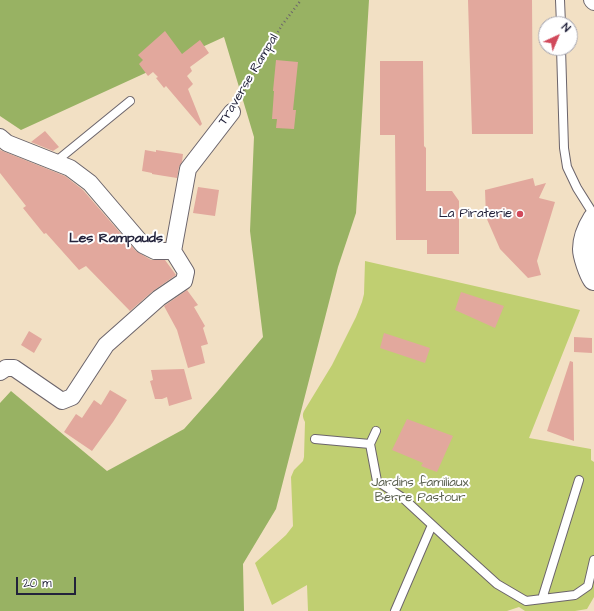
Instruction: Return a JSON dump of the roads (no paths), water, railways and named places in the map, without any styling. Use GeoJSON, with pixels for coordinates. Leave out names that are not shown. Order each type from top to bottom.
{"type":"FeatureCollection","features":[{"type":"Feature","properties":{"kind":"main road"},"geometry":{"type":"LineString","coordinates":[[594,219],[588,230],[584,249],[590,272],[594,279]]}},
{"type":"Feature","properties":{"kind":"street","name":"Traverse Rampal"},"geometry":{"type":"LineString","coordinates":[[173,252],[188,169],[232,112]]}},
{"type":"Feature","properties":{"kind":"street"},"geometry":{"type":"LineString","coordinates":[[0,138],[7,143],[70,168],[90,183],[143,245],[155,251],[173,252],[186,272],[184,281],[160,298],[106,345],[72,397],[62,401],[14,368],[6,368],[0,372]]}},
{"type":"Feature","properties":{"kind":"lane"},"geometry":{"type":"LineString","coordinates":[[560,0],[561,16]]}},
{"type":"Feature","properties":{"kind":"lane"},"geometry":{"type":"LineString","coordinates":[[561,56],[564,148],[567,167],[577,188],[594,215]]}},
{"type":"Feature","properties":{"kind":"lane"},"geometry":{"type":"LineString","coordinates":[[54,162],[130,101]]}},
{"type":"Feature","properties":{"kind":"lane"},"geometry":{"type":"LineString","coordinates":[[376,431],[370,444],[377,481],[403,498],[497,584],[526,601],[575,595],[588,586],[594,560]]}},
{"type":"Feature","properties":{"kind":"lane"},"geometry":{"type":"LineString","coordinates":[[315,439],[370,444]]}},
{"type":"Feature","properties":{"kind":"lane"},"geometry":{"type":"LineString","coordinates":[[542,599],[579,480]]}},
{"type":"Feature","properties":{"kind":"lane"},"geometry":{"type":"LineString","coordinates":[[394,611],[432,525]]}},
{"type":"Feature","properties":{"kind":"place","name":"La Piraterie"},"geometry":{"type":"Point","coordinates":[520,214]}},
{"type":"Feature","properties":{"kind":"district","name":"Les Rampauds"},"geometry":{"type":"Point","coordinates":[116,239]}},
{"type":"Feature","properties":{"kind":"park label","name":"Jardins familiaux Berre Pastour"},"geometry":{"type":"Point","coordinates":[420,490]}}]}
